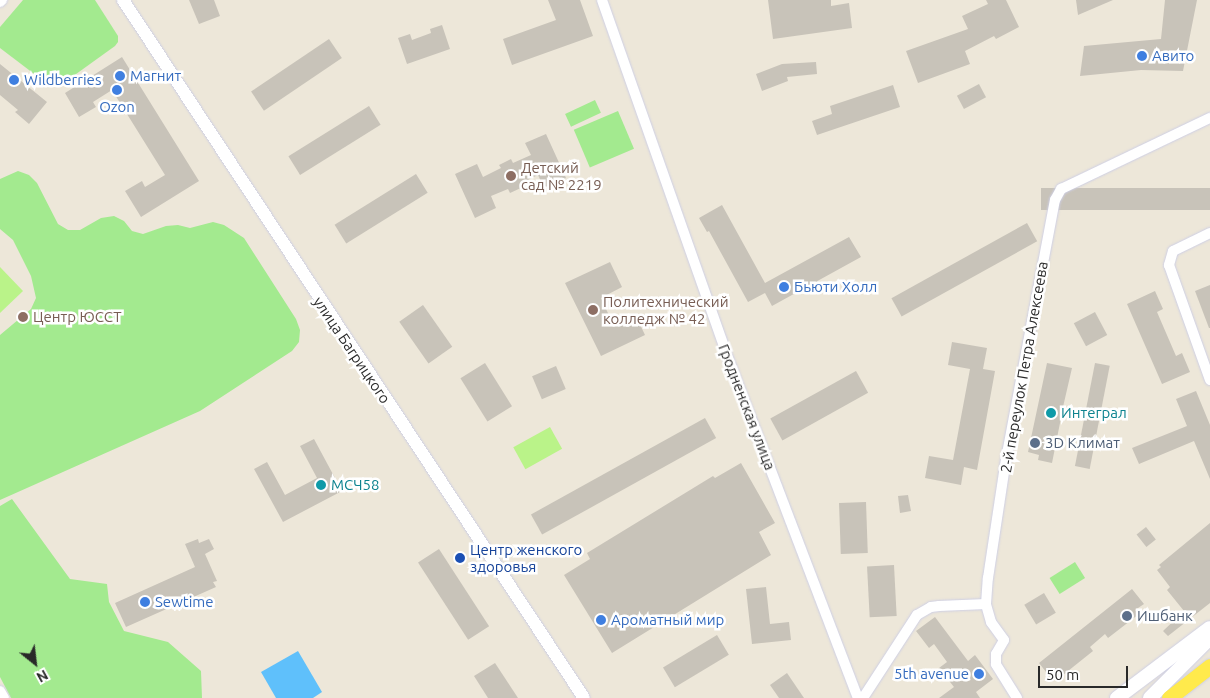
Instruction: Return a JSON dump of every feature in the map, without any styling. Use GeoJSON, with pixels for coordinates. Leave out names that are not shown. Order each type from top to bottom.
{"type":"FeatureCollection","features":[{"type":"Feature","properties":{"kind":"main road"},"geometry":{"type":"LineString","coordinates":[[1117,698],[1210,628]]}},
{"type":"Feature","properties":{"kind":"main road"},"geometry":{"type":"LineString","coordinates":[[1150,698],[1210,638]]}},
{"type":"Feature","properties":{"kind":"main road"},"geometry":{"type":"LineString","coordinates":[[1170,698],[1210,666]]}},
{"type":"Feature","properties":{"kind":"street","name":"улица Багрицкого"},"geometry":{"type":"LineString","coordinates":[[123,0],[584,698]]}},
{"type":"Feature","properties":{"kind":"street","name":"Гродненская улица"},"geometry":{"type":"LineString","coordinates":[[602,0],[724,350],[858,698]]}},
{"type":"Feature","properties":{"kind":"street","name":"2-й переулок Петра Алексеева"},"geometry":{"type":"LineString","coordinates":[[1017,698],[996,664],[996,654],[1004,640],[991,622],[986,604],[988,578],[1006,459],[1055,200],[1062,189],[1210,118]]}},
{"type":"Feature","properties":{"kind":"street"},"geometry":{"type":"LineString","coordinates":[[1210,233],[1173,251],[1169,265],[1210,380]]}},
{"type":"Feature","properties":{"kind":"street"},"geometry":{"type":"LineString","coordinates":[[863,698],[917,615],[931,607],[986,604]]}},
{"type":"Feature","properties":{"kind":"street"},"geometry":{"type":"LineString","coordinates":[[0,690],[4,698]]}},
{"type":"Feature","properties":{"kind":"green space"},"geometry":{"type":"Polygon","coordinates":[[[23,0],[95,0],[118,36],[118,42],[65,82],[50,86],[0,48],[0,27],[23,0]]]}},
{"type":"Feature","properties":{"kind":"green space"},"geometry":{"type":"Polygon","coordinates":[[[595,100],[601,113],[571,127],[565,114],[595,100]]]}},
{"type":"Feature","properties":{"kind":"green space"},"geometry":{"type":"Polygon","coordinates":[[[618,111],[634,149],[590,167],[574,130],[618,111]]]}},
{"type":"Feature","properties":{"kind":"green space"},"geometry":{"type":"Polygon","coordinates":[[[18,171],[29,175],[37,183],[58,224],[68,230],[80,230],[101,218],[114,216],[124,221],[132,231],[143,234],[166,226],[178,225],[190,228],[213,222],[224,225],[244,238],[296,319],[300,330],[299,342],[292,351],[200,411],[0,500],[0,335],[31,309],[36,298],[31,276],[13,240],[0,229],[0,179],[18,171]]]}},
{"type":"Feature","properties":{"kind":"green space"},"geometry":{"type":"Polygon","coordinates":[[[0,267],[23,291],[0,313],[0,267]]]}},
{"type":"Feature","properties":{"kind":"green space"},"geometry":{"type":"Polygon","coordinates":[[[550,427],[562,449],[525,469],[513,447],[550,427]]]}},
{"type":"Feature","properties":{"kind":"green space"},"geometry":{"type":"Polygon","coordinates":[[[12,499],[70,579],[107,584],[109,602],[124,631],[168,642],[201,671],[202,698],[11,698],[0,677],[0,506],[12,499]]]}},
{"type":"Feature","properties":{"kind":"green space"},"geometry":{"type":"Polygon","coordinates":[[[1075,562],[1085,578],[1060,594],[1050,578],[1075,562]]]}},
{"type":"Feature","properties":{"kind":"water"},"geometry":{"type":"Polygon","coordinates":[[[298,651],[322,692],[313,698],[276,698],[261,672],[298,651]]]}},
{"type":"Feature","properties":{"kind":"building"},"geometry":{"type":"Polygon","coordinates":[[[189,0],[214,0],[220,16],[199,24],[189,0]]]}},
{"type":"Feature","properties":{"kind":"building"},"geometry":{"type":"Polygon","coordinates":[[[548,0],[580,0],[593,36],[512,65],[503,39],[556,20],[548,0]]]}},
{"type":"Feature","properties":{"kind":"building"},"geometry":{"type":"Polygon","coordinates":[[[768,0],[831,0],[831,6],[849,3],[852,28],[773,39],[768,0]]]}},
{"type":"Feature","properties":{"kind":"building"},"geometry":{"type":"Polygon","coordinates":[[[986,0],[1006,0],[1019,27],[996,39],[994,36],[965,51],[970,64],[918,83],[906,51],[968,29],[962,16],[988,4],[986,0]]]}},
{"type":"Feature","properties":{"kind":"building"},"geometry":{"type":"Polygon","coordinates":[[[1076,0],[1113,0],[1078,15],[1076,0]]]}},
{"type":"Feature","properties":{"kind":"building"},"geometry":{"type":"Polygon","coordinates":[[[1165,0],[1197,0],[1183,71],[1141,70],[1080,76],[1084,46],[1161,39],[1165,0]]]}},
{"type":"Feature","properties":{"kind":"building"},"geometry":{"type":"Polygon","coordinates":[[[442,25],[450,49],[407,64],[398,38],[410,34],[412,40],[431,33],[430,29],[442,25]]]}},
{"type":"Feature","properties":{"kind":"building"},"geometry":{"type":"Polygon","coordinates":[[[329,39],[342,58],[264,111],[251,92],[329,39]]]}},
{"type":"Feature","properties":{"kind":"building"},"geometry":{"type":"Polygon","coordinates":[[[122,57],[199,181],[141,217],[125,191],[142,181],[145,187],[165,175],[112,90],[93,102],[96,107],[79,117],[65,93],[122,57]]]}},
{"type":"Feature","properties":{"kind":"building"},"geometry":{"type":"Polygon","coordinates":[[[816,62],[817,74],[787,77],[788,81],[762,91],[756,74],[782,64],[816,62]]]}},
{"type":"Feature","properties":{"kind":"building"},"geometry":{"type":"Polygon","coordinates":[[[0,64],[47,102],[29,124],[15,112],[18,110],[0,95],[0,64]]]}},
{"type":"Feature","properties":{"kind":"building"},"geometry":{"type":"Polygon","coordinates":[[[979,84],[986,97],[964,109],[957,96],[979,84]]]}},
{"type":"Feature","properties":{"kind":"building"},"geometry":{"type":"Polygon","coordinates":[[[893,85],[900,107],[817,135],[812,121],[832,114],[830,106],[893,85]]]}},
{"type":"Feature","properties":{"kind":"building"},"geometry":{"type":"Polygon","coordinates":[[[369,106],[381,125],[300,175],[288,156],[369,106]]]}},
{"type":"Feature","properties":{"kind":"building","name":"Детский сад № 2219"},"geometry":{"type":"Polygon","coordinates":[[[546,134],[566,178],[544,188],[538,175],[521,183],[523,187],[510,193],[508,189],[491,196],[496,208],[475,218],[455,174],[477,164],[483,177],[501,168],[499,165],[511,159],[513,163],[531,155],[525,143],[546,134]]]}},
{"type":"Feature","properties":{"kind":"building"},"geometry":{"type":"Polygon","coordinates":[[[416,174],[428,193],[346,244],[335,225],[416,174]]]}},
{"type":"Feature","properties":{"kind":"building"},"geometry":{"type":"Polygon","coordinates":[[[1041,188],[1210,188],[1210,210],[1041,210],[1041,188]]]}},
{"type":"Feature","properties":{"kind":"building"},"geometry":{"type":"Polygon","coordinates":[[[722,205],[765,283],[849,237],[861,257],[772,306],[765,293],[748,302],[709,231],[707,232],[699,218],[722,205]]]}},
{"type":"Feature","properties":{"kind":"building"},"geometry":{"type":"Polygon","coordinates":[[[1027,223],[1037,241],[902,317],[891,298],[1027,223]]]}},
{"type":"Feature","properties":{"kind":"building","name":"Политехнический колледж № 42"},"geometry":{"type":"Polygon","coordinates":[[[610,262],[622,287],[601,298],[613,324],[635,314],[645,335],[601,356],[565,283],[610,262]]]}},
{"type":"Feature","properties":{"kind":"building"},"geometry":{"type":"Polygon","coordinates":[[[1210,285],[1210,328],[1209,328],[1195,291],[1210,285]]]}},
{"type":"Feature","properties":{"kind":"building"},"geometry":{"type":"Polygon","coordinates":[[[1155,291],[1163,309],[1157,312],[1176,356],[1182,353],[1190,372],[1162,384],[1127,304],[1155,291]]]}},
{"type":"Feature","properties":{"kind":"building"},"geometry":{"type":"Polygon","coordinates":[[[423,305],[452,347],[428,363],[399,322],[423,305]]]}},
{"type":"Feature","properties":{"kind":"building"},"geometry":{"type":"Polygon","coordinates":[[[1095,312],[1107,335],[1086,346],[1074,323],[1095,312]]]}},
{"type":"Feature","properties":{"kind":"building"},"geometry":{"type":"Polygon","coordinates":[[[952,342],[987,348],[983,369],[995,371],[977,470],[964,467],[961,485],[925,478],[929,456],[953,460],[970,369],[948,365],[952,342]]]}},
{"type":"Feature","properties":{"kind":"building"},"geometry":{"type":"Polygon","coordinates":[[[485,363],[512,406],[487,422],[460,378],[485,363]]]}},
{"type":"Feature","properties":{"kind":"building","name":"Интеграл"},"geometry":{"type":"Polygon","coordinates":[[[1047,363],[1072,368],[1063,407],[1066,407],[1064,419],[1061,418],[1052,463],[1038,460],[1039,455],[1028,452],[1047,363]]]}},
{"type":"Feature","properties":{"kind":"building"},"geometry":{"type":"Polygon","coordinates":[[[1095,363],[1110,366],[1090,469],[1075,466],[1095,363]]]}},
{"type":"Feature","properties":{"kind":"building"},"geometry":{"type":"Polygon","coordinates":[[[556,366],[566,389],[542,399],[532,376],[556,366]]]}},
{"type":"Feature","properties":{"kind":"building"},"geometry":{"type":"Polygon","coordinates":[[[856,371],[868,393],[782,440],[770,419],[856,371]]]}},
{"type":"Feature","properties":{"kind":"building"},"geometry":{"type":"Polygon","coordinates":[[[1196,391],[1210,425],[1210,479],[1194,441],[1139,464],[1132,448],[1187,426],[1176,399],[1196,391]]]}},
{"type":"Feature","properties":{"kind":"building"},"geometry":{"type":"Polygon","coordinates":[[[705,418],[716,438],[542,535],[531,514],[705,418]]]}},
{"type":"Feature","properties":{"kind":"building","name":"МСЧ58"},"geometry":{"type":"Polygon","coordinates":[[[314,439],[342,491],[283,522],[254,469],[267,462],[285,495],[317,478],[300,446],[314,439]]]}},
{"type":"Feature","properties":{"kind":"building"},"geometry":{"type":"Polygon","coordinates":[[[741,463],[775,523],[759,532],[771,555],[612,653],[564,575],[590,559],[587,553],[713,476],[715,478],[741,463]]]}},
{"type":"Feature","properties":{"kind":"building"},"geometry":{"type":"Polygon","coordinates":[[[908,495],[911,511],[900,513],[898,496],[908,495]]]}},
{"type":"Feature","properties":{"kind":"building"},"geometry":{"type":"Polygon","coordinates":[[[866,502],[868,553],[841,554],[839,503],[866,502]]]}},
{"type":"Feature","properties":{"kind":"building"},"geometry":{"type":"Polygon","coordinates":[[[1210,523],[1210,603],[1168,636],[1163,631],[1184,611],[1167,590],[1170,587],[1157,570],[1161,567],[1159,565],[1210,523]]]}},
{"type":"Feature","properties":{"kind":"building"},"geometry":{"type":"Polygon","coordinates":[[[1146,527],[1156,540],[1146,547],[1137,534],[1146,527]]]}},
{"type":"Feature","properties":{"kind":"building"},"geometry":{"type":"Polygon","coordinates":[[[198,539],[199,543],[209,539],[214,549],[205,554],[217,581],[213,582],[216,587],[126,627],[115,603],[195,567],[185,544],[198,539]]]}},
{"type":"Feature","properties":{"kind":"building"},"geometry":{"type":"Polygon","coordinates":[[[439,549],[489,626],[468,640],[418,563],[439,549]]]}},
{"type":"Feature","properties":{"kind":"building"},"geometry":{"type":"Polygon","coordinates":[[[894,565],[897,616],[870,617],[867,566],[894,565]]]}},
{"type":"Feature","properties":{"kind":"building"},"geometry":{"type":"Polygon","coordinates":[[[766,587],[770,624],[789,622],[791,640],[752,644],[746,589],[766,587]]]}},
{"type":"Feature","properties":{"kind":"building"},"geometry":{"type":"Polygon","coordinates":[[[1132,589],[1144,604],[1135,610],[1139,614],[1108,638],[1105,634],[1090,647],[1093,651],[1063,675],[1059,670],[1050,677],[1039,663],[1132,589]]]}},
{"type":"Feature","properties":{"kind":"building"},"geometry":{"type":"Polygon","coordinates":[[[1044,593],[1056,613],[1036,625],[1024,605],[1044,593]]]}},
{"type":"Feature","properties":{"kind":"building"},"geometry":{"type":"Polygon","coordinates":[[[935,617],[968,661],[975,655],[993,679],[976,692],[980,698],[939,698],[954,687],[939,668],[947,662],[934,644],[929,648],[916,631],[935,617]]]}},
{"type":"Feature","properties":{"kind":"building"},"geometry":{"type":"Polygon","coordinates":[[[717,635],[729,655],[675,687],[663,667],[717,635]]]}},
{"type":"Feature","properties":{"kind":"building"},"geometry":{"type":"Polygon","coordinates":[[[495,663],[518,698],[488,698],[474,676],[495,663]]]}},
{"type":"Feature","properties":{"kind":"building"},"geometry":{"type":"Polygon","coordinates":[[[787,673],[804,698],[779,698],[770,685],[787,673]]]}},
{"type":"Feature","properties":{"kind":"place","name":"Авито"},"geometry":{"type":"Point","coordinates":[1142,56]}},
{"type":"Feature","properties":{"kind":"place","name":"Магнит"},"geometry":{"type":"Point","coordinates":[120,76]}},
{"type":"Feature","properties":{"kind":"place","name":"Wildberries"},"geometry":{"type":"Point","coordinates":[14,80]}},
{"type":"Feature","properties":{"kind":"place","name":"Ozon"},"geometry":{"type":"Point","coordinates":[117,90]}},
{"type":"Feature","properties":{"kind":"place","name":"Детский сад № 2219"},"geometry":{"type":"Point","coordinates":[511,176]}},
{"type":"Feature","properties":{"kind":"place","name":"Бьюти Холл"},"geometry":{"type":"Point","coordinates":[784,287]}},
{"type":"Feature","properties":{"kind":"place","name":"Политехнический колледж № 42"},"geometry":{"type":"Point","coordinates":[593,310]}},
{"type":"Feature","properties":{"kind":"place","name":"Центр ЮССТ"},"geometry":{"type":"Point","coordinates":[23,317]}},
{"type":"Feature","properties":{"kind":"place","name":"Интеграл"},"geometry":{"type":"Point","coordinates":[1051,413]}},
{"type":"Feature","properties":{"kind":"place","name":"3D Климат"},"geometry":{"type":"Point","coordinates":[1035,443]}},
{"type":"Feature","properties":{"kind":"place","name":"МСЧ58"},"geometry":{"type":"Point","coordinates":[321,485]}},
{"type":"Feature","properties":{"kind":"place","name":"Центр женского здоровья"},"geometry":{"type":"Point","coordinates":[460,558]}},
{"type":"Feature","properties":{"kind":"place","name":"Sewtime"},"geometry":{"type":"Point","coordinates":[145,602]}},
{"type":"Feature","properties":{"kind":"place","name":"Ишбанк"},"geometry":{"type":"Point","coordinates":[1127,616]}},
{"type":"Feature","properties":{"kind":"place","name":"Ароматный мир"},"geometry":{"type":"Point","coordinates":[601,620]}},
{"type":"Feature","properties":{"kind":"place","name":"5th avenue"},"geometry":{"type":"Point","coordinates":[979,674]}}]}
